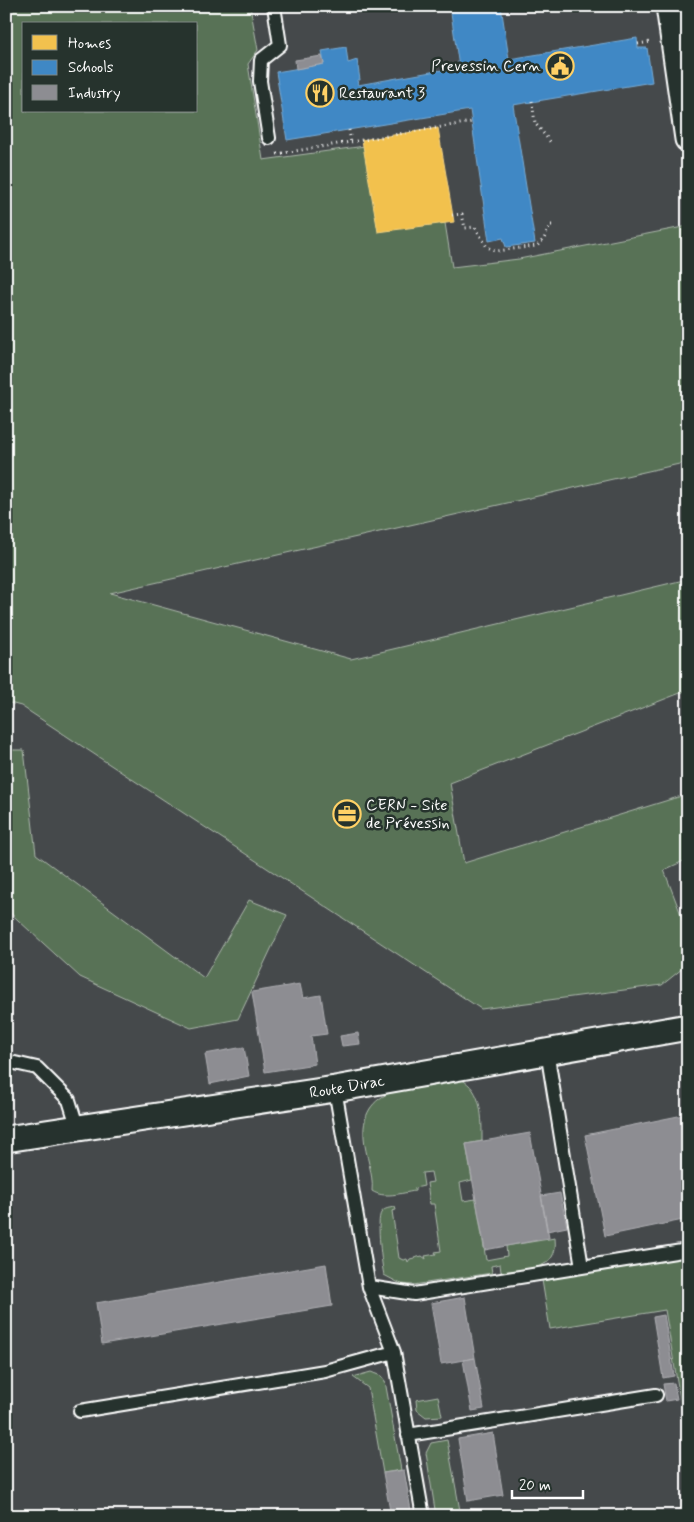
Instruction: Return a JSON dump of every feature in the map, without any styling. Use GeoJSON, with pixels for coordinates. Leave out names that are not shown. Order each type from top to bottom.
{"type":"FeatureCollection","features":[{"type":"Feature","properties":{"kind":"street"},"geometry":{"type":"LineString","coordinates":[[669,6],[688,139]]}},
{"type":"Feature","properties":{"kind":"street","name":"Route Dirac"},"geometry":{"type":"LineString","coordinates":[[6,1140],[335,1089],[688,1027]]}},
{"type":"Feature","properties":{"kind":"lane"},"geometry":{"type":"LineString","coordinates":[[269,138],[260,81],[260,60],[280,44],[274,6]]}},
{"type":"Feature","properties":{"kind":"lane"},"geometry":{"type":"LineString","coordinates":[[547,1051],[582,1267]]}},
{"type":"Feature","properties":{"kind":"lane"},"geometry":{"type":"LineString","coordinates":[[6,1061],[36,1068],[69,1100],[78,1129]]}},
{"type":"Feature","properties":{"kind":"lane"},"geometry":{"type":"LineString","coordinates":[[335,1089],[369,1288],[394,1352],[423,1516]]}},
{"type":"Feature","properties":{"kind":"lane"},"geometry":{"type":"LineString","coordinates":[[369,1288],[414,1294],[688,1250]]}},
{"type":"Feature","properties":{"kind":"lane"},"geometry":{"type":"LineString","coordinates":[[80,1411],[325,1371],[394,1352]]}},
{"type":"Feature","properties":{"kind":"lane"},"geometry":{"type":"LineString","coordinates":[[408,1435],[656,1395]]}},
{"type":"Feature","properties":{"kind":"path"},"geometry":{"type":"LineString","coordinates":[[532,101],[535,123],[552,144]]}},
{"type":"Feature","properties":{"kind":"path"},"geometry":{"type":"LineString","coordinates":[[269,138],[266,138],[268,156],[472,122]]}},
{"type":"Feature","properties":{"kind":"path"},"geometry":{"type":"LineString","coordinates":[[349,130],[351,143]]}},
{"type":"Feature","properties":{"kind":"path"},"geometry":{"type":"LineString","coordinates":[[452,215],[462,214],[465,228],[475,227],[487,247],[496,251],[515,247],[537,246],[544,239],[550,225],[554,225]]}},
{"type":"Feature","properties":{"kind":"shaded area","name":"CERN - Site de Prévessin"},"geometry":{"type":"Polygon","coordinates":[[[6,6],[688,6],[688,1516],[6,1516],[6,6]]]}},
{"type":"Feature","properties":{"kind":"green space"},"geometry":{"type":"Polygon","coordinates":[[[6,6],[250,6],[258,50],[248,64],[263,160],[365,146],[445,223],[452,267],[519,259],[688,226],[688,462],[110,593],[351,659],[688,579],[688,690],[450,783],[464,863],[688,794],[688,859],[664,870],[688,933],[688,964],[662,985],[481,1009],[21,706],[6,702],[6,6]]]}},
{"type":"Feature","properties":{"kind":"green space"},"geometry":{"type":"Polygon","coordinates":[[[6,750],[24,750],[36,854],[204,978],[249,900],[287,915],[238,1019],[191,1028],[80,977],[6,909],[6,750]]]}},
{"type":"Feature","properties":{"kind":"green space"},"geometry":{"type":"Polygon","coordinates":[[[460,1079],[473,1090],[480,1106],[482,1141],[466,1144],[472,1180],[460,1183],[463,1201],[476,1199],[486,1260],[507,1256],[506,1246],[555,1238],[555,1249],[547,1263],[531,1268],[501,1272],[500,1264],[491,1266],[492,1273],[413,1285],[401,1284],[384,1275],[379,1225],[381,1213],[387,1208],[395,1207],[396,1210],[392,1211],[399,1258],[407,1259],[408,1262],[410,1259],[422,1256],[426,1259],[425,1256],[441,1251],[434,1204],[430,1204],[427,1183],[433,1182],[431,1172],[422,1173],[424,1186],[415,1188],[415,1191],[382,1195],[372,1191],[372,1178],[364,1137],[365,1119],[372,1106],[382,1097],[396,1090],[460,1079]]]}},
{"type":"Feature","properties":{"kind":"green space"},"geometry":{"type":"Polygon","coordinates":[[[688,1256],[688,1446],[665,1310],[550,1329],[542,1280],[688,1256]]]}},
{"type":"Feature","properties":{"kind":"green space"},"geometry":{"type":"Polygon","coordinates":[[[371,1372],[381,1376],[385,1381],[401,1470],[383,1473],[368,1388],[353,1377],[371,1372]]]}},
{"type":"Feature","properties":{"kind":"green space"},"geometry":{"type":"Polygon","coordinates":[[[438,1396],[442,1416],[426,1417],[417,1410],[416,1400],[438,1396]]]}},
{"type":"Feature","properties":{"kind":"green space"},"geometry":{"type":"Polygon","coordinates":[[[447,1440],[461,1516],[436,1516],[426,1453],[431,1443],[447,1440]]]}},
{"type":"Feature","properties":{"kind":"building: Homes"},"geometry":{"type":"Polygon","coordinates":[[[438,128],[454,222],[378,232],[362,140],[438,128]]]}},
{"type":"Feature","properties":{"kind":"building: Schools"},"geometry":{"type":"Polygon","coordinates":[[[450,6],[501,6],[509,59],[637,38],[638,48],[647,48],[652,82],[513,105],[535,243],[506,247],[503,238],[489,241],[470,110],[287,140],[276,72],[324,64],[322,51],[346,47],[348,63],[357,60],[360,80],[357,80],[358,85],[459,67],[450,6]]]}},
{"type":"Feature","properties":{"kind":"building: Industry"},"geometry":{"type":"Polygon","coordinates":[[[322,56],[324,64],[296,69],[295,60],[322,56]]]}},
{"type":"Feature","properties":{"kind":"building: Industry"},"geometry":{"type":"Polygon","coordinates":[[[300,984],[303,998],[321,995],[327,1034],[311,1036],[315,1064],[265,1072],[252,992],[300,984]]]}},
{"type":"Feature","properties":{"kind":"building: Industry"},"geometry":{"type":"Polygon","coordinates":[[[358,1033],[360,1044],[342,1046],[340,1036],[358,1033]]]}},
{"type":"Feature","properties":{"kind":"building: Industry"},"geometry":{"type":"Polygon","coordinates":[[[244,1047],[249,1076],[210,1084],[205,1054],[244,1047]]]}},
{"type":"Feature","properties":{"kind":"building: Industry"},"geometry":{"type":"Polygon","coordinates":[[[688,1114],[688,1219],[605,1236],[585,1135],[688,1114]]]}},
{"type":"Feature","properties":{"kind":"building: Industry"},"geometry":{"type":"Polygon","coordinates":[[[530,1133],[549,1238],[485,1250],[466,1144],[530,1133]]]}},
{"type":"Feature","properties":{"kind":"building: Industry"},"geometry":{"type":"Polygon","coordinates":[[[560,1193],[567,1227],[547,1231],[541,1196],[560,1193]]]}},
{"type":"Feature","properties":{"kind":"building: Industry"},"geometry":{"type":"Polygon","coordinates":[[[326,1264],[332,1306],[102,1344],[96,1303],[326,1264]]]}},
{"type":"Feature","properties":{"kind":"building: Industry"},"geometry":{"type":"Polygon","coordinates":[[[465,1297],[475,1358],[441,1364],[431,1303],[465,1297]]]}},
{"type":"Feature","properties":{"kind":"building: Industry"},"geometry":{"type":"Polygon","coordinates":[[[664,1315],[674,1376],[663,1378],[653,1317],[664,1315]]]}},
{"type":"Feature","properties":{"kind":"building: Industry"},"geometry":{"type":"Polygon","coordinates":[[[475,1358],[484,1409],[472,1411],[463,1360],[475,1358]]]}},
{"type":"Feature","properties":{"kind":"building: Industry"},"geometry":{"type":"Polygon","coordinates":[[[674,1383],[677,1399],[666,1401],[663,1384],[674,1383]]]}},
{"type":"Feature","properties":{"kind":"building: Industry"},"geometry":{"type":"Polygon","coordinates":[[[493,1433],[503,1495],[468,1501],[458,1439],[493,1433]]]}},
{"type":"Feature","properties":{"kind":"building: Industry"},"geometry":{"type":"Polygon","coordinates":[[[404,1470],[412,1516],[391,1516],[383,1473],[404,1470]]]}},
{"type":"Feature","properties":{"kind":"building: Industry"},"geometry":{"type":"Polygon","coordinates":[[[482,1510],[483,1516],[470,1516],[470,1512],[482,1510]]]}},
{"type":"Feature","properties":{"kind":"place","name":"Prevessin Cern"},"geometry":{"type":"Point","coordinates":[560,66]}},
{"type":"Feature","properties":{"kind":"place","name":"Restaurant 3"},"geometry":{"type":"Point","coordinates":[320,93]}},
{"type":"Feature","properties":{"kind":"place","name":"CERN - Site de Prévessin"},"geometry":{"type":"Point","coordinates":[347,814]}}]}
